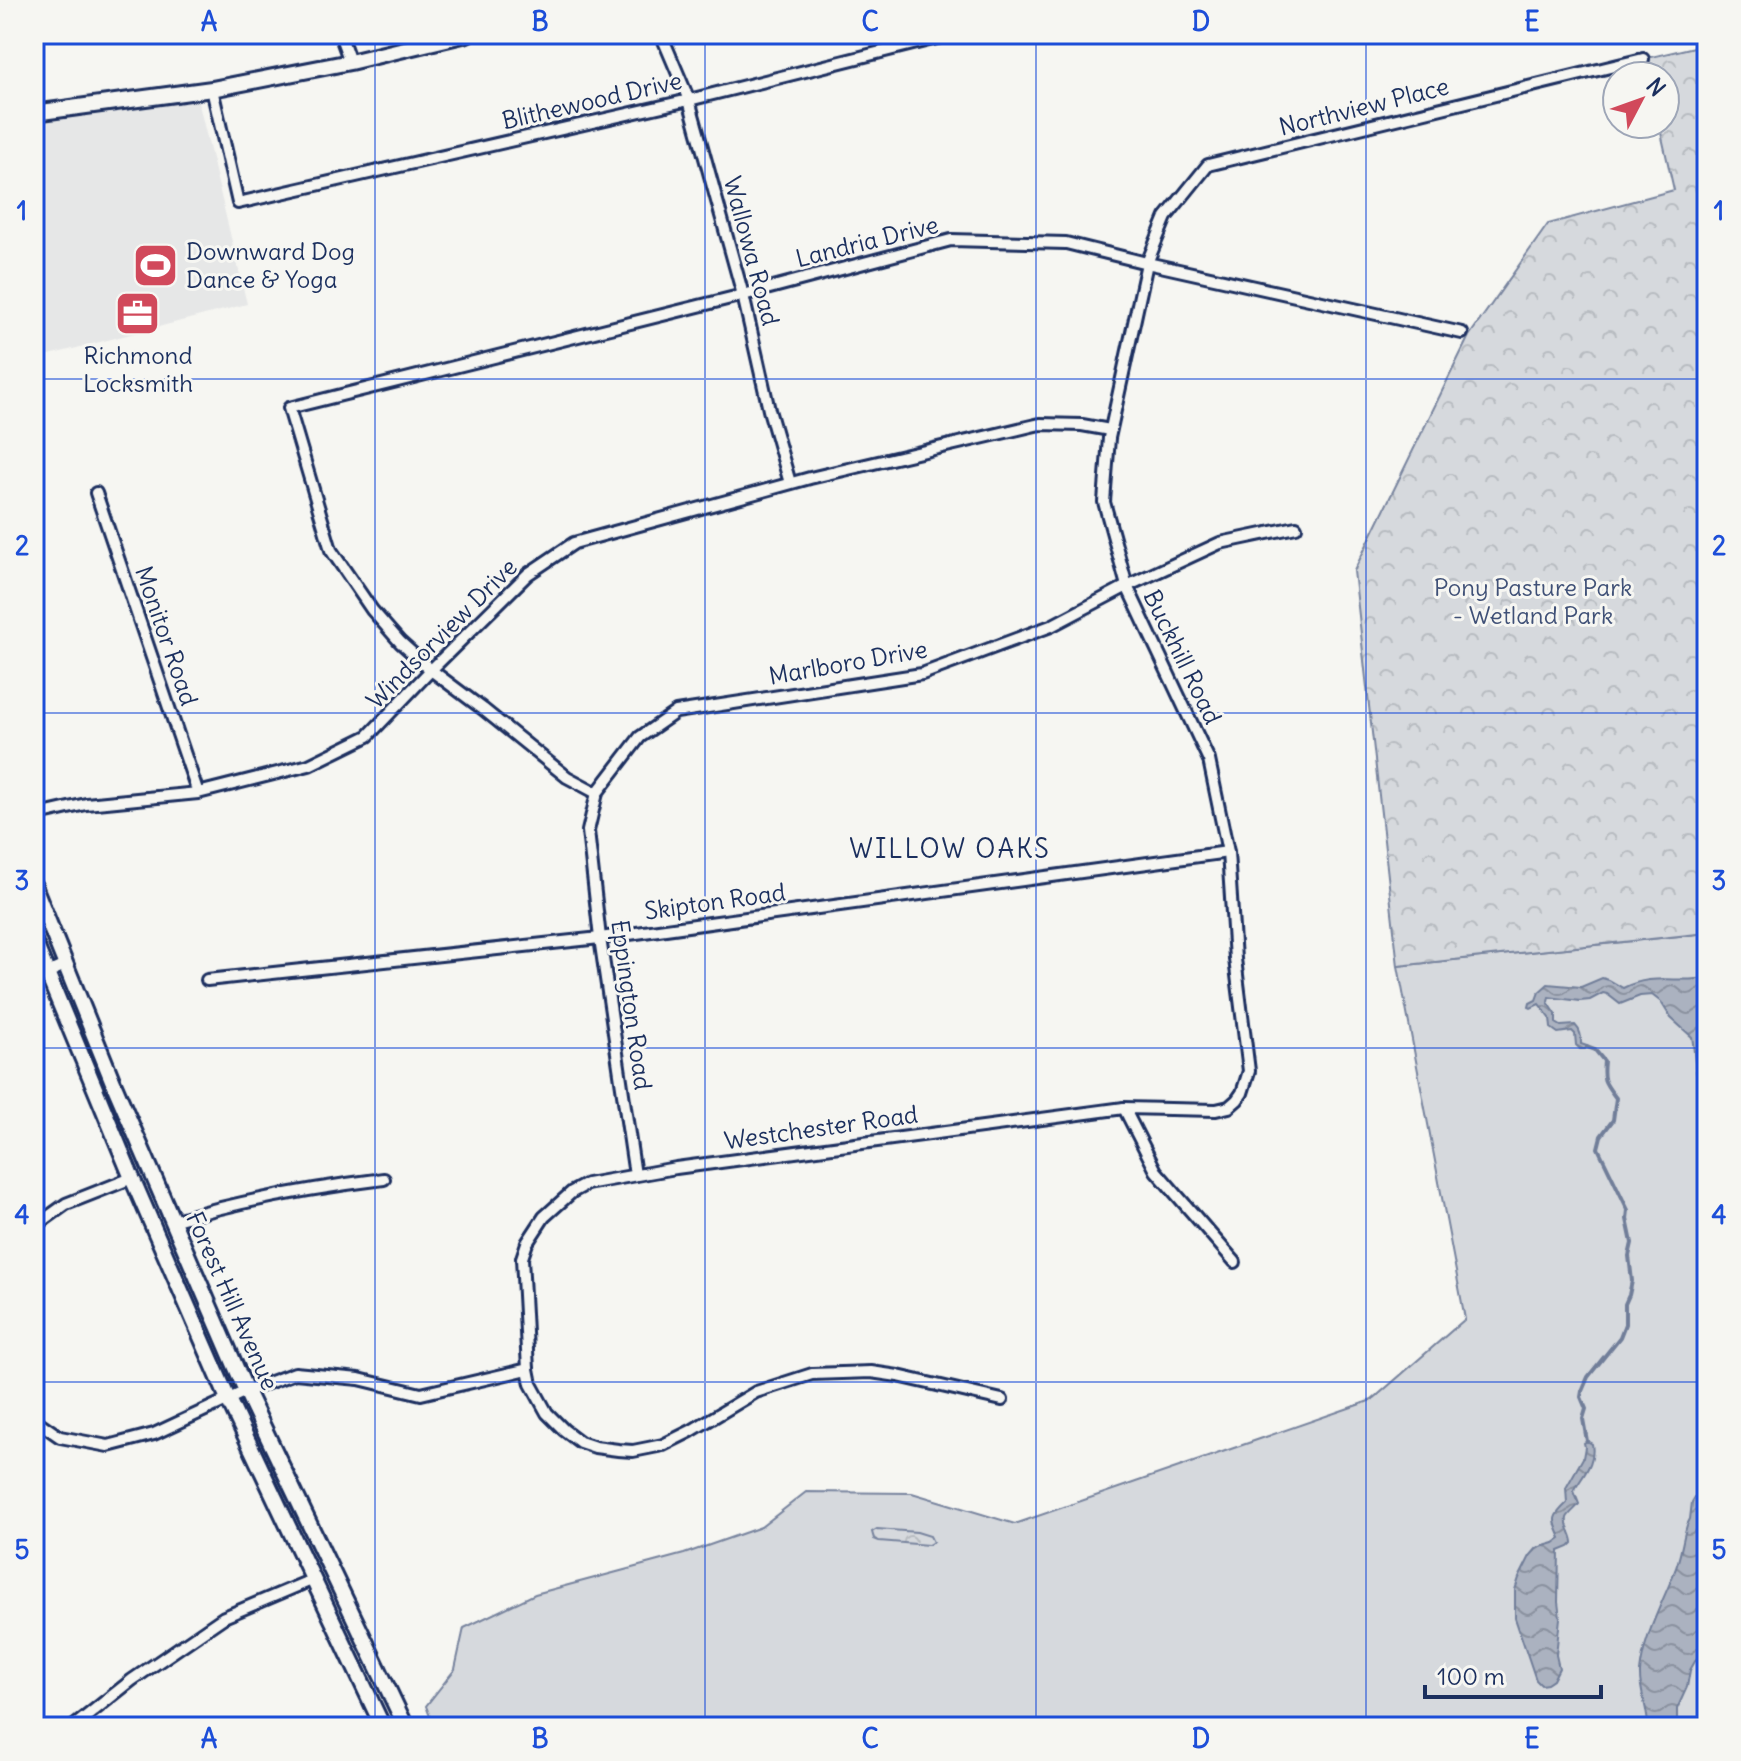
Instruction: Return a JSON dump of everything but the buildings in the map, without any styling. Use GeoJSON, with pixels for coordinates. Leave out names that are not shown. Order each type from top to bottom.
{"type":"FeatureCollection","features":[{"type":"Feature","properties":{"kind":"main road"},"geometry":{"type":"LineString","coordinates":[[34,113],[212,89],[350,62],[467,34]]}},
{"type":"Feature","properties":{"kind":"main road","name":"Forest Hill Avenue"},"geometry":{"type":"LineString","coordinates":[[34,886],[112,1080],[246,1391],[406,1727]]}},
{"type":"Feature","properties":{"kind":"main road","name":"Forest Hill Avenue"},"geometry":{"type":"LineString","coordinates":[[34,941],[40,976],[228,1399],[383,1727]]}},
{"type":"Feature","properties":{"kind":"street"},"geometry":{"type":"LineString","coordinates":[[340,34],[350,62]]}},
{"type":"Feature","properties":{"kind":"street","name":"Wallowa Road"},"geometry":{"type":"LineString","coordinates":[[661,34],[689,100],[743,295],[769,410],[790,483]]}},
{"type":"Feature","properties":{"kind":"street","name":"Blithewood Drive"},"geometry":{"type":"LineString","coordinates":[[212,89],[238,203],[689,100],[953,34]]}},
{"type":"Feature","properties":{"kind":"street","name":"Northview Place"},"geometry":{"type":"LineString","coordinates":[[1147,263],[1166,217],[1208,165],[1643,59]]}},
{"type":"Feature","properties":{"kind":"street","name":"Landria Drive"},"geometry":{"type":"LineString","coordinates":[[431,670],[400,642],[372,610],[331,550],[289,408],[951,240],[1066,243],[1462,333]]}},
{"type":"Feature","properties":{"kind":"street","name":"Buckhill Road"},"geometry":{"type":"LineString","coordinates":[[1147,263],[1110,430],[1104,502],[1127,586],[1209,760],[1228,852],[1235,959],[1249,1071]]}},
{"type":"Feature","properties":{"kind":"street","name":"Windsorview Drive"},"geometry":{"type":"LineString","coordinates":[[34,816],[86,804],[198,793],[309,765],[368,736],[528,574],[574,543],[790,483],[1040,424],[1082,425],[1110,430]]}},
{"type":"Feature","properties":{"kind":"street","name":"Monitor Road"},"geometry":{"type":"LineString","coordinates":[[96,493],[198,793]]}},
{"type":"Feature","properties":{"kind":"street","name":"Marlboro Drive"},"geometry":{"type":"LineString","coordinates":[[597,793],[640,737],[676,712],[922,674],[1051,626],[1127,586],[1220,543],[1296,527]]}},
{"type":"Feature","properties":{"kind":"street"},"geometry":{"type":"LineString","coordinates":[[431,670],[567,777],[597,793]]}},
{"type":"Feature","properties":{"kind":"street","name":"Eppington Road"},"geometry":{"type":"LineString","coordinates":[[597,793],[588,831],[600,938],[635,1175]]}},
{"type":"Feature","properties":{"kind":"street","name":"Skipton Road"},"geometry":{"type":"LineString","coordinates":[[207,980],[600,938],[1228,852]]}},
{"type":"Feature","properties":{"kind":"street"},"geometry":{"type":"LineString","coordinates":[[40,976],[65,965]]}},
{"type":"Feature","properties":{"kind":"street","name":"Westchester Road"},"geometry":{"type":"LineString","coordinates":[[1002,1400],[871,1372],[812,1374],[756,1392],[663,1445],[633,1451],[595,1447],[580,1442],[564,1430],[547,1413],[531,1384],[522,1258],[527,1243],[544,1217],[572,1192],[587,1184],[719,1162],[1124,1108],[1216,1110],[1229,1107],[1242,1093],[1249,1071]]}},
{"type":"Feature","properties":{"kind":"street"},"geometry":{"type":"LineString","coordinates":[[1124,1108],[1156,1171],[1235,1262]]}},
{"type":"Feature","properties":{"kind":"street"},"geometry":{"type":"LineString","coordinates":[[34,1227],[66,1204],[132,1178]]}},
{"type":"Feature","properties":{"kind":"street"},"geometry":{"type":"LineString","coordinates":[[172,1221],[274,1195],[384,1179]]}},
{"type":"Feature","properties":{"kind":"street"},"geometry":{"type":"LineString","coordinates":[[34,1419],[60,1437],[108,1446],[154,1434],[246,1391],[295,1373],[359,1379],[421,1394],[528,1369]]}},
{"type":"Feature","properties":{"kind":"street"},"geometry":{"type":"LineString","coordinates":[[73,1727],[132,1680],[224,1617],[314,1579]]}},
{"type":"Feature","properties":{"kind":"shaded area"},"geometry":{"type":"Polygon","coordinates":[[[197,96],[247,304],[34,359],[34,122],[197,96]]]}},
{"type":"Feature","properties":{"kind":"green space","name":"Pony Pasture Park - Wetland Park"},"geometry":{"type":"Polygon","coordinates":[[[1707,44],[1707,933],[1398,966],[1354,571],[1469,336],[1548,224],[1674,190],[1663,140],[1681,140],[1681,60],[1643,59],[1707,44]]]}},
{"type":"Feature","properties":{"kind":"green space"},"geometry":{"type":"Polygon","coordinates":[[[1707,933],[1707,1727],[434,1727],[426,1706],[455,1669],[464,1628],[535,1594],[684,1554],[761,1527],[806,1492],[912,1493],[1015,1524],[1372,1400],[1465,1319],[1398,966],[1707,933]]]}},
{"type":"Feature","properties":{"kind":"green space"},"geometry":{"type":"Polygon","coordinates":[[[877,1529],[917,1532],[930,1536],[933,1542],[928,1545],[879,1541],[874,1539],[872,1532],[877,1529]]]}},
{"type":"Feature","properties":{"kind":"water"},"geometry":{"type":"Polygon","coordinates":[[[1602,978],[1623,988],[1644,981],[1707,978],[1707,1098],[1697,1076],[1692,1037],[1652,995],[1620,1004],[1603,993],[1580,1001],[1549,997],[1556,1023],[1561,1026],[1575,1025],[1581,1044],[1587,1046],[1585,1049],[1576,1045],[1572,1031],[1558,1033],[1551,1028],[1550,1018],[1539,1004],[1529,1007],[1548,984],[1581,987],[1602,978]]]}},
{"type":"Feature","properties":{"kind":"water"},"geometry":{"type":"Polygon","coordinates":[[[1584,1443],[1592,1444],[1592,1457],[1574,1491],[1579,1504],[1567,1518],[1573,1543],[1559,1551],[1560,1618],[1556,1655],[1559,1668],[1553,1680],[1541,1685],[1536,1680],[1515,1618],[1515,1590],[1530,1556],[1537,1548],[1561,1538],[1555,1519],[1567,1503],[1566,1488],[1583,1458],[1584,1443]]]}},
{"type":"Feature","properties":{"kind":"water"},"geometry":{"type":"Polygon","coordinates":[[[1707,1477],[1707,1651],[1697,1658],[1690,1670],[1687,1687],[1677,1709],[1677,1727],[1648,1727],[1640,1679],[1642,1659],[1678,1561],[1692,1502],[1707,1477]]]}},
{"type":"Feature","properties":{"kind":"waterway"},"geometry":{"type":"LineString","coordinates":[[1587,1047],[1595,1050],[1604,1061],[1605,1081],[1616,1098],[1613,1120],[1601,1136],[1598,1148],[1628,1210],[1632,1281],[1620,1337],[1588,1377],[1582,1391],[1587,1441]]}},
{"type":"Feature","properties":{"kind":"place","name":"Downward Dog Dance & Yoga"},"geometry":{"type":"Point","coordinates":[155,266]}},
{"type":"Feature","properties":{"kind":"place","name":"Richmond Locksmith"},"geometry":{"type":"Point","coordinates":[138,314]}},
{"type":"Feature","properties":{"kind":"district","name":"WILLOW OAKS"},"geometry":{"type":"Point","coordinates":[950,849]}}]}
